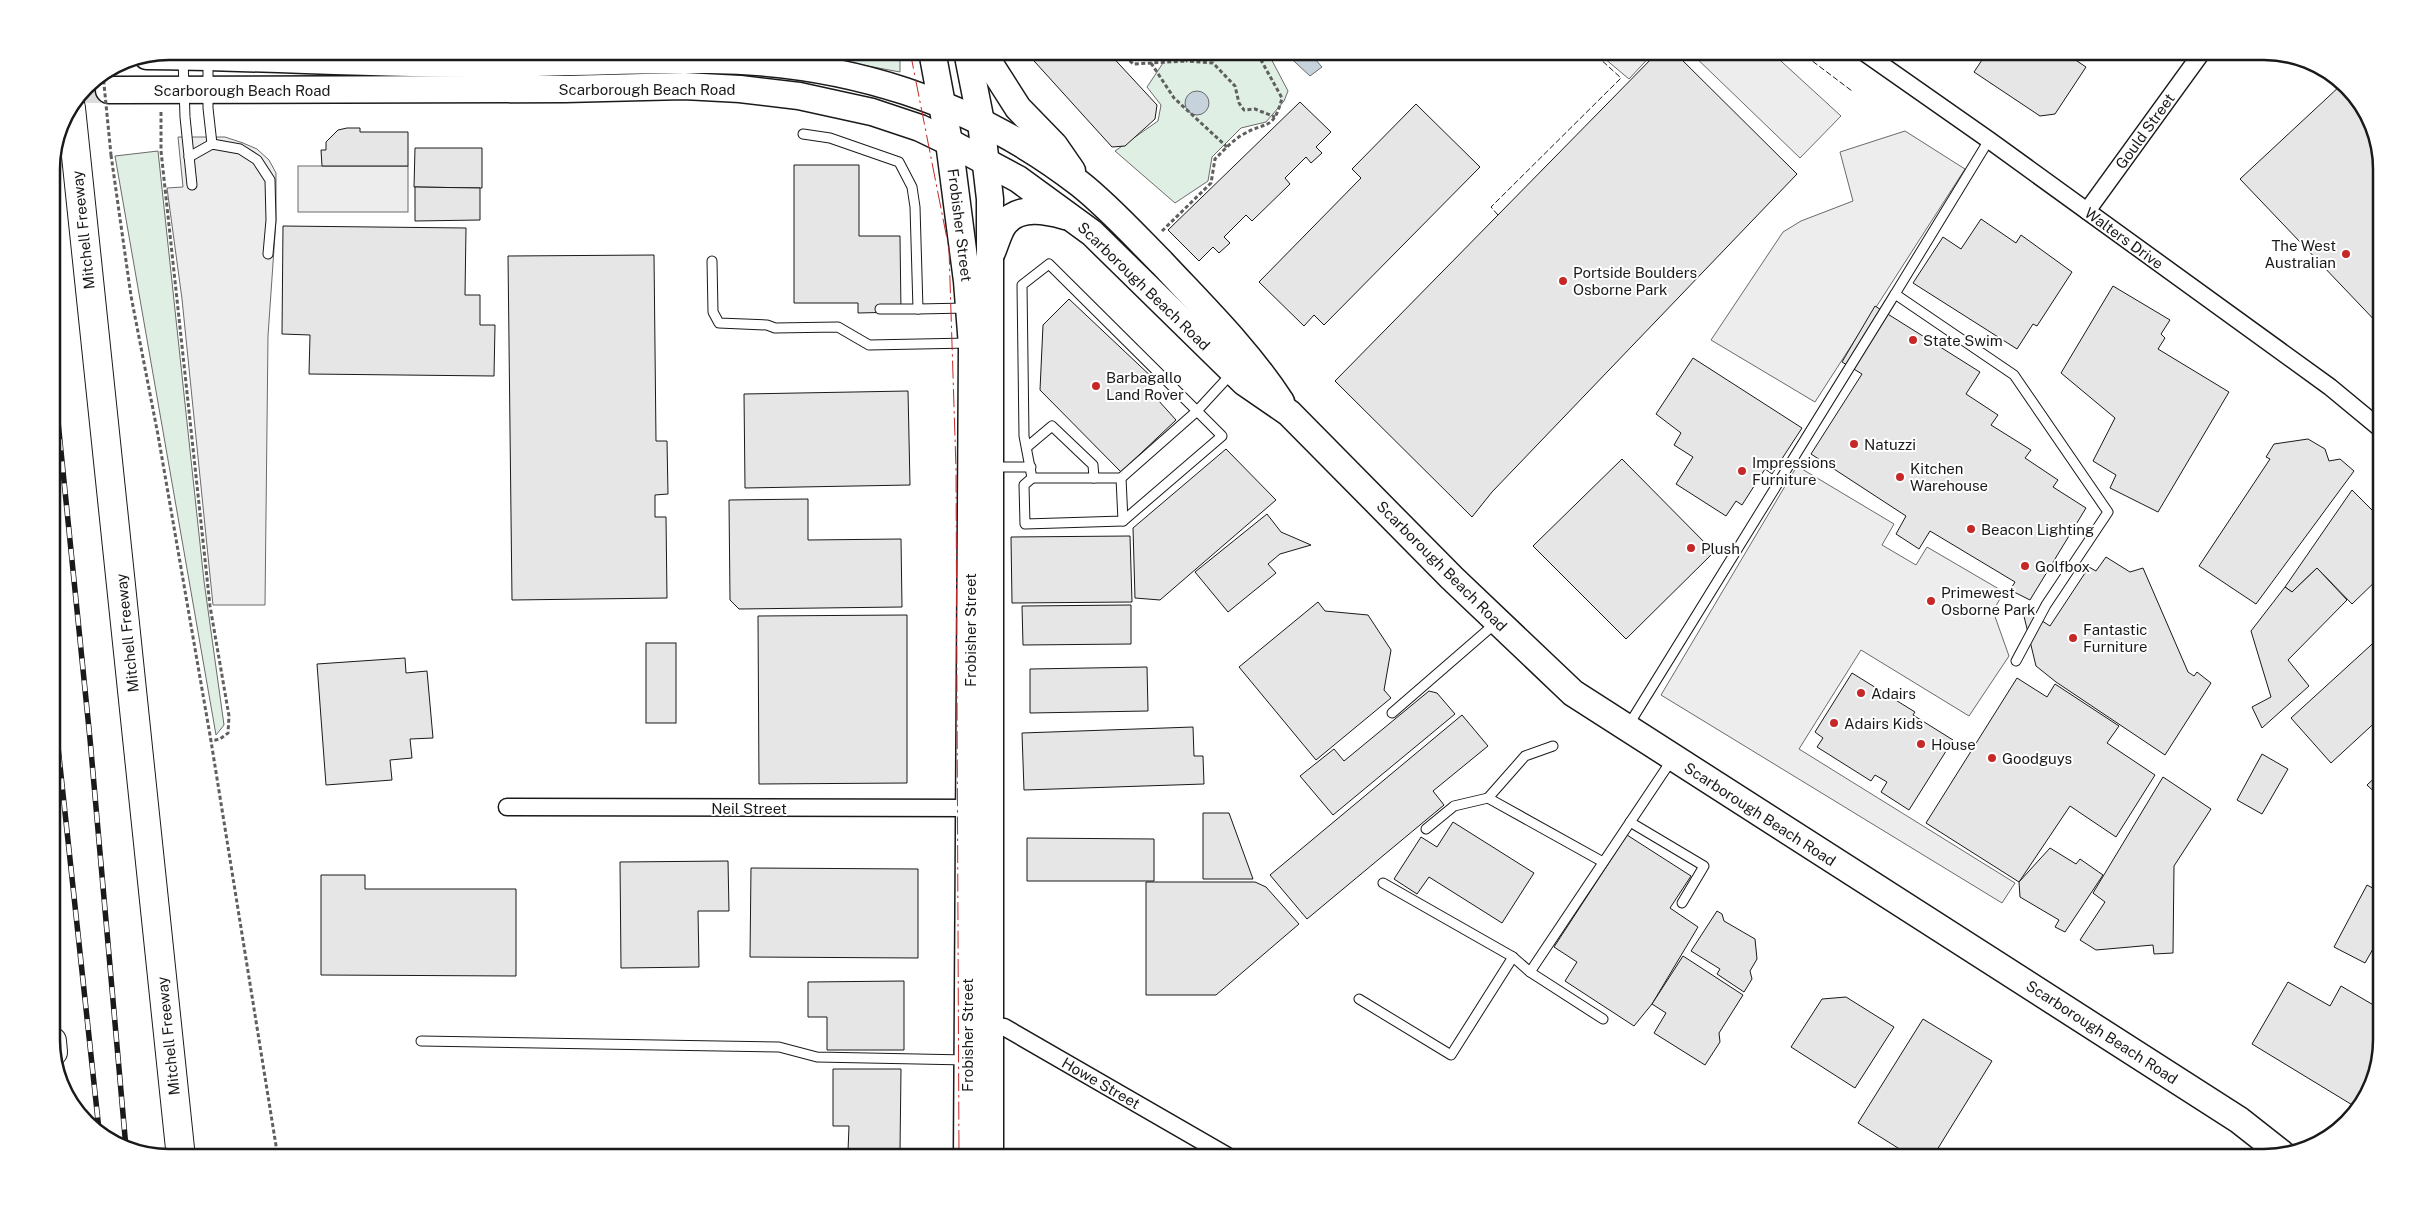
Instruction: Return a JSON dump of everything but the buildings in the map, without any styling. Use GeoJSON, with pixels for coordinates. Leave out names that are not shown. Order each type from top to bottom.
{"type":"FeatureCollection","features":[{"type":"Feature","properties":{"kind":"highway","name":"Mitchell Freeway"},"geometry":{"type":"LineString","coordinates":[[72,120],[180,1149]]}},
{"type":"Feature","properties":{"kind":"main road","name":"Scarborough Beach Road"},"geometry":{"type":"LineString","coordinates":[[712,60],[806,67],[913,92],[1008,135],[1081,185],[1145,246],[1260,369],[1289,413]]}},
{"type":"Feature","properties":{"kind":"main road","name":"Frobisher Street"},"geometry":{"type":"LineString","coordinates":[[934,60],[949,142],[972,343],[980,808],[979,1025],[989,1149]]}},
{"type":"Feature","properties":{"kind":"main road","name":"Frobisher Street"},"geometry":{"type":"LineString","coordinates":[[970,60],[986,160],[990,254],[991,467],[980,808]]}},
{"type":"Feature","properties":{"kind":"main road"},"geometry":{"type":"LineString","coordinates":[[988,60],[1018,108],[1054,145],[1081,185]]}},
{"type":"Feature","properties":{"kind":"main road","name":"Scarborough Beach Road"},"geometry":{"type":"LineString","coordinates":[[106,82],[196,91],[636,87],[740,88],[799,96],[872,112],[920,128],[986,160],[1074,218],[1092,233],[1244,382],[1289,413],[1497,622],[1573,693],[2239,1120],[2268,1149]]}},
{"type":"Feature","properties":{"kind":"main road"},"geometry":{"type":"LineString","coordinates":[[990,254],[1005,223],[1018,213],[1043,210],[1074,218]]}},
{"type":"Feature","properties":{"kind":"main road","name":"Frobisher Street"},"geometry":{"type":"LineString","coordinates":[[967,1149],[967,1060],[979,1025]]}},
{"type":"Feature","properties":{"kind":"street"},"geometry":{"type":"LineString","coordinates":[[635,60],[636,87]]}},
{"type":"Feature","properties":{"kind":"street"},"geometry":{"type":"LineString","coordinates":[[635,60],[636,87]]}},
{"type":"Feature","properties":{"kind":"street","name":"Walters Drive"},"geometry":{"type":"LineString","coordinates":[[1875,60],[2087,211],[2330,388],[2373,423]]}},
{"type":"Feature","properties":{"kind":"street","name":"Gould Street"},"geometry":{"type":"LineString","coordinates":[[2087,211],[2196,60]]}},
{"type":"Feature","properties":{"kind":"street","name":"Neil Street"},"geometry":{"type":"LineString","coordinates":[[507,807],[980,808]]}},
{"type":"Feature","properties":{"kind":"street","name":"Howe Street"},"geometry":{"type":"LineString","coordinates":[[979,1025],[1004,1027],[1215,1149]]}},
{"type":"Feature","properties":{"kind":"lane"},"geometry":{"type":"LineString","coordinates":[[192,185],[189,157],[196,91],[196,60]]}},
{"type":"Feature","properties":{"kind":"lane"},"geometry":{"type":"LineString","coordinates":[[196,60],[196,91],[212,144]]}},
{"type":"Feature","properties":{"kind":"lane"},"geometry":{"type":"LineString","coordinates":[[802,134],[830,138],[900,162],[912,187],[915,208],[918,309]]}},
{"type":"Feature","properties":{"kind":"lane"},"geometry":{"type":"LineString","coordinates":[[1627,729],[1989,140]]}},
{"type":"Feature","properties":{"kind":"lane"},"geometry":{"type":"LineString","coordinates":[[189,157],[212,144],[240,149],[257,160],[270,180],[268,254]]}},
{"type":"Feature","properties":{"kind":"lane"},"geometry":{"type":"LineString","coordinates":[[712,261],[713,312],[719,323],[767,325],[776,328],[838,327],[869,345],[972,343]]}},
{"type":"Feature","properties":{"kind":"lane"},"geometry":{"type":"LineString","coordinates":[[1032,478],[1024,436],[1022,285],[1048,264],[1197,410],[1222,436],[1123,521],[1025,524],[1024,485],[1032,478],[1121,478],[1197,410],[1233,371]]}},
{"type":"Feature","properties":{"kind":"lane"},"geometry":{"type":"LineString","coordinates":[[1894,294],[2014,375],[2108,512],[2046,605],[2016,661]]}},
{"type":"Feature","properties":{"kind":"lane"},"geometry":{"type":"LineString","coordinates":[[880,309],[969,308]]}},
{"type":"Feature","properties":{"kind":"lane"},"geometry":{"type":"LineString","coordinates":[[1027,447],[1052,426],[1093,465],[1094,478]]}},
{"type":"Feature","properties":{"kind":"lane"},"geometry":{"type":"LineString","coordinates":[[991,467],[1031,467]]}},
{"type":"Feature","properties":{"kind":"lane"},"geometry":{"type":"LineString","coordinates":[[1121,478],[1123,521]]}},
{"type":"Feature","properties":{"kind":"lane"},"geometry":{"type":"LineString","coordinates":[[1392,713],[1497,622]]}},
{"type":"Feature","properties":{"kind":"lane"},"geometry":{"type":"LineString","coordinates":[[1426,829],[1454,806],[1488,798],[1525,756],[1553,746]]}},
{"type":"Feature","properties":{"kind":"lane"},"geometry":{"type":"LineString","coordinates":[[1530,972],[1673,758]]}},
{"type":"Feature","properties":{"kind":"lane"},"geometry":{"type":"LineString","coordinates":[[1488,798],[1603,862]]}},
{"type":"Feature","properties":{"kind":"lane"},"geometry":{"type":"LineString","coordinates":[[1630,822],[1704,866],[1682,903]]}},
{"type":"Feature","properties":{"kind":"lane"},"geometry":{"type":"LineString","coordinates":[[1384,883],[1512,957],[1530,972],[1603,1019]]}},
{"type":"Feature","properties":{"kind":"lane"},"geometry":{"type":"LineString","coordinates":[[1359,999],[1451,1055],[1512,957]]}},
{"type":"Feature","properties":{"kind":"lane"},"geometry":{"type":"LineString","coordinates":[[421,1041],[779,1047],[817,1057],[967,1060]]}},
{"type":"Feature","properties":{"kind":"path"},"geometry":{"type":"LineString","coordinates":[[1129,60],[1133,64],[1187,61],[1213,63],[1235,86],[1239,104],[1244,110],[1255,109],[1275,117]]}},
{"type":"Feature","properties":{"kind":"path"},"geometry":{"type":"LineString","coordinates":[[1159,233],[1211,183],[1214,159],[1241,135],[1273,122],[1282,98],[1261,60]]}},
{"type":"Feature","properties":{"kind":"path"},"geometry":{"type":"LineString","coordinates":[[1151,63],[1174,98],[1227,147]]}},
{"type":"Feature","properties":{"kind":"path"},"geometry":{"type":"LineString","coordinates":[[106,82],[111,156],[131,296],[158,435],[211,741],[277,1149]]}},
{"type":"Feature","properties":{"kind":"path"},"geometry":{"type":"LineString","coordinates":[[161,108],[161,151],[210,606],[229,716],[228,732],[220,739],[211,741]]}},
{"type":"Feature","properties":{"kind":"green space"},"geometry":{"type":"Polygon","coordinates":[[[835,60],[900,60],[900,72],[835,60]]]}},
{"type":"Feature","properties":{"kind":"green space"},"geometry":{"type":"Polygon","coordinates":[[[1165,60],[1272,60],[1288,91],[1284,101],[1266,122],[1241,128],[1212,157],[1208,181],[1175,203],[1115,151],[1158,121],[1161,105],[1147,87],[1165,60]]]}},
{"type":"Feature","properties":{"kind":"green space"},"geometry":{"type":"Polygon","coordinates":[[[158,151],[204,581],[224,725],[216,735],[115,156],[158,151]]]}},
{"type":"Feature","properties":{"kind":"shaded area"},"geometry":{"type":"Polygon","coordinates":[[[1293,60],[1316,60],[1322,67],[1310,76],[1293,60]]]}},
{"type":"Feature","properties":{"kind":"shaded area"},"geometry":{"type":"Polygon","coordinates":[[[1606,60],[1647,60],[1629,79],[1606,60]]]}},
{"type":"Feature","properties":{"kind":"shaded area"},"geometry":{"type":"Polygon","coordinates":[[[1698,60],[1780,60],[1841,116],[1800,158],[1698,60]]]}},
{"type":"Feature","properties":{"kind":"shaded area"},"geometry":{"type":"Polygon","coordinates":[[[1197,91],[1206,94],[1209,103],[1206,112],[1197,115],[1188,112],[1185,103],[1188,94],[1197,91]]]}},
{"type":"Feature","properties":{"kind":"shaded area"},"geometry":{"type":"Polygon","coordinates":[[[1905,131],[1965,169],[1815,402],[1711,340],[1783,232],[1801,221],[1853,201],[1840,152],[1905,131]]]}},
{"type":"Feature","properties":{"kind":"shaded area"},"geometry":{"type":"Polygon","coordinates":[[[178,137],[225,137],[243,143],[257,149],[269,160],[276,173],[276,220],[268,336],[265,605],[213,605],[182,299],[167,188],[183,187],[178,137]]]}},
{"type":"Feature","properties":{"kind":"shaded area"},"geometry":{"type":"Polygon","coordinates":[[[298,166],[408,166],[408,212],[298,212],[298,166]]]}},
{"type":"Feature","properties":{"kind":"shaded area"},"geometry":{"type":"Polygon","coordinates":[[[1797,466],[1894,524],[1882,545],[1916,565],[1927,547],[2004,592],[1993,611],[2009,656],[1969,716],[1861,650],[1799,749],[2015,883],[2002,903],[1661,695],[1797,466]]]}},
{"type":"Feature","properties":{"kind":"tunnel"},"geometry":{"type":"LineString","coordinates":[[94,90],[109,90]]}},
{"type":"Feature","properties":{"kind":"railway"},"geometry":{"type":"LineString","coordinates":[[60,441],[90,739],[125,1140]]}},
{"type":"Feature","properties":{"kind":"railway"},"geometry":{"type":"LineString","coordinates":[[60,766],[98,1123]]}},
{"type":"Feature","properties":{"kind":"fence"},"geometry":{"type":"LineString","coordinates":[[1498,215],[1491,207],[1621,78],[1601,60]]}},
{"type":"Feature","properties":{"kind":"fence"},"geometry":{"type":"LineString","coordinates":[[1811,60],[1852,91]]}},
{"type":"Feature","properties":{"kind":"power"},"geometry":{"type":"LineString","coordinates":[[912,60],[949,249],[956,469],[959,1149]]}},
{"type":"Feature","properties":{"kind":"place","name":"The West Australian"},"geometry":{"type":"Point","coordinates":[2346,254]}},
{"type":"Feature","properties":{"kind":"place","name":"Portside Boulders Osborne Park"},"geometry":{"type":"Point","coordinates":[1563,281]}},
{"type":"Feature","properties":{"kind":"place","name":"State Swim"},"geometry":{"type":"Point","coordinates":[1913,340]}},
{"type":"Feature","properties":{"kind":"place","name":"Barbagallo Land Rover"},"geometry":{"type":"Point","coordinates":[1096,386]}},
{"type":"Feature","properties":{"kind":"place","name":"Natuzzi"},"geometry":{"type":"Point","coordinates":[1854,444]}},
{"type":"Feature","properties":{"kind":"place","name":"Impressions Furniture"},"geometry":{"type":"Point","coordinates":[1742,471]}},
{"type":"Feature","properties":{"kind":"place","name":"Kitchen Warehouse"},"geometry":{"type":"Point","coordinates":[1900,477]}},
{"type":"Feature","properties":{"kind":"place","name":"Beacon Lighting"},"geometry":{"type":"Point","coordinates":[1971,529]}},
{"type":"Feature","properties":{"kind":"place","name":"Plush"},"geometry":{"type":"Point","coordinates":[1691,548]}},
{"type":"Feature","properties":{"kind":"place","name":"Golfbox"},"geometry":{"type":"Point","coordinates":[2025,566]}},
{"type":"Feature","properties":{"kind":"place","name":"Primewest Osborne Park"},"geometry":{"type":"Point","coordinates":[1931,601]}},
{"type":"Feature","properties":{"kind":"place","name":"Fantastic Furniture"},"geometry":{"type":"Point","coordinates":[2073,638]}},
{"type":"Feature","properties":{"kind":"place","name":"Adairs"},"geometry":{"type":"Point","coordinates":[1861,693]}},
{"type":"Feature","properties":{"kind":"place","name":"Adairs Kids"},"geometry":{"type":"Point","coordinates":[1834,723]}},
{"type":"Feature","properties":{"kind":"place","name":"House"},"geometry":{"type":"Point","coordinates":[1921,744]}},
{"type":"Feature","properties":{"kind":"place","name":"Goodguys"},"geometry":{"type":"Point","coordinates":[1992,758]}}]}
